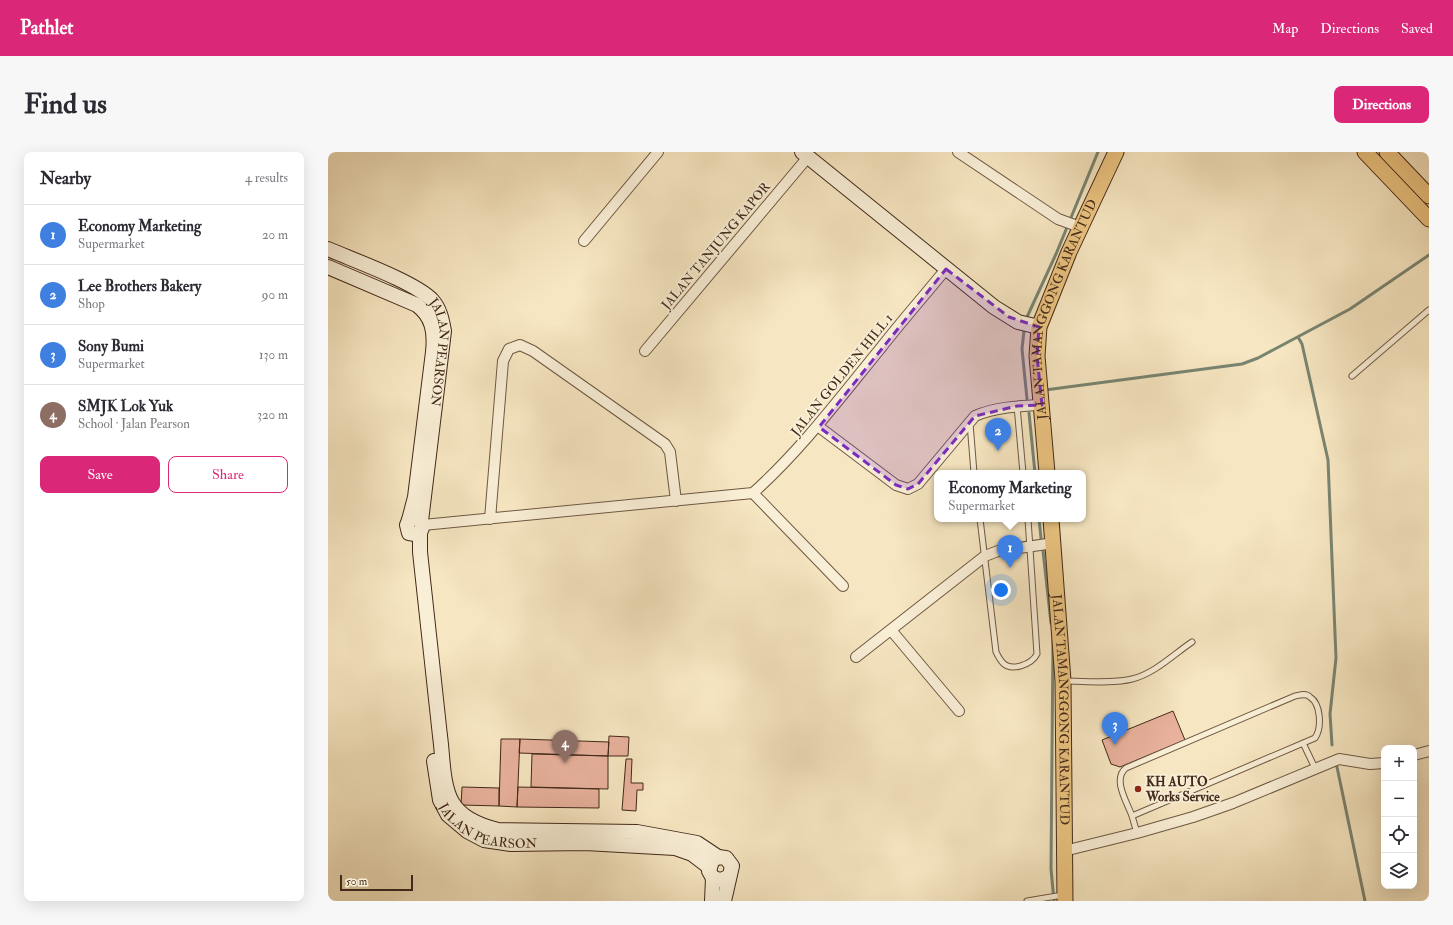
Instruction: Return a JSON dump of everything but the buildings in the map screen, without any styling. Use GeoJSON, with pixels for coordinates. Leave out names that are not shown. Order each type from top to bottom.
{"type":"FeatureCollection","features":[{"type":"Feature","properties":{"kind":"main road","name":"JALAN TAMANGGONG KARANTUD"},"geometry":{"type":"LineString","coordinates":[[1047,470],[1037,356],[1039,327],[1076,226],[1116,152]]}},
{"type":"Feature","properties":{"kind":"main road"},"geometry":{"type":"LineString","coordinates":[[1365,152],[1429,219]]}},
{"type":"Feature","properties":{"kind":"main road"},"geometry":{"type":"LineString","coordinates":[[1387,152],[1429,196]]}},
{"type":"Feature","properties":{"kind":"main road"},"geometry":{"type":"LineString","coordinates":[[805,154],[946,269],[1009,317],[1018,322],[1039,327]]}},
{"type":"Feature","properties":{"kind":"main road","name":"JALAN PEARSON"},"geometry":{"type":"LineString","coordinates":[[328,249],[409,285],[425,294],[438,309],[442,319],[444,331],[416,526]]}},
{"type":"Feature","properties":{"kind":"main road","name":"JALAN PEARSON"},"geometry":{"type":"LineString","coordinates":[[328,267],[417,305],[428,316],[432,323],[434,340],[415,498],[416,526],[445,776],[449,796],[455,807],[478,824],[498,830],[637,832],[697,842],[714,868],[726,858],[731,863],[732,870],[728,877]]}},
{"type":"Feature","properties":{"kind":"main road","name":"JALAN TAMANGGONG KARANTUD"},"geometry":{"type":"LineString","coordinates":[[1051,522],[1063,681],[1064,850],[1060,898]]}},
{"type":"Feature","properties":{"kind":"main road"},"geometry":{"type":"LineString","coordinates":[[714,868],[721,880],[728,877]]}},
{"type":"Feature","properties":{"kind":"main road"},"geometry":{"type":"LineString","coordinates":[[712,901],[714,868]]}},
{"type":"Feature","properties":{"kind":"main road"},"geometry":{"type":"LineString","coordinates":[[724,901],[728,877]]}},
{"type":"Feature","properties":{"kind":"street"},"geometry":{"type":"LineString","coordinates":[[584,242],[658,152]]}},
{"type":"Feature","properties":{"kind":"street"},"geometry":{"type":"LineString","coordinates":[[958,152],[1058,219],[1076,226]]}},
{"type":"Feature","properties":{"kind":"street","name":"JALAN TANJUNG KAPOR"},"geometry":{"type":"LineString","coordinates":[[645,351],[805,154]]}},
{"type":"Feature","properties":{"kind":"street","name":"JALAN GOLDEN HILL 1"},"geometry":{"type":"LineString","coordinates":[[753,493],[781,468],[819,427],[880,348],[946,269]]}},
{"type":"Feature","properties":{"kind":"street"},"geometry":{"type":"LineString","coordinates":[[490,519],[503,361],[508,349],[520,345],[533,350],[665,444],[670,452],[676,501]]}},
{"type":"Feature","properties":{"kind":"street"},"geometry":{"type":"LineString","coordinates":[[819,427],[896,485],[908,489],[918,484],[970,420],[982,413],[1017,406],[1042,405]]}},
{"type":"Feature","properties":{"kind":"street"},"geometry":{"type":"LineString","coordinates":[[416,526],[753,493],[843,586]]}},
{"type":"Feature","properties":{"kind":"street"},"geometry":{"type":"LineString","coordinates":[[856,656],[985,556],[998,550],[1054,543]]}},
{"type":"Feature","properties":{"kind":"street"},"geometry":{"type":"LineString","coordinates":[[891,630],[959,711]]}},
{"type":"Feature","properties":{"kind":"street"},"geometry":{"type":"LineString","coordinates":[[1417,754],[1429,751]]}},
{"type":"Feature","properties":{"kind":"street"},"geometry":{"type":"LineString","coordinates":[[1064,850],[1137,833],[1233,803],[1339,759],[1370,764],[1381,763]]}},
{"type":"Feature","properties":{"kind":"lane"},"geometry":{"type":"LineString","coordinates":[[1352,376],[1429,310]]}},
{"type":"Feature","properties":{"kind":"lane"},"geometry":{"type":"LineString","coordinates":[[1017,406],[1023,470]]}},
{"type":"Feature","properties":{"kind":"lane"},"geometry":{"type":"LineString","coordinates":[[970,420],[970,440],[974,470]]}},
{"type":"Feature","properties":{"kind":"lane"},"geometry":{"type":"LineString","coordinates":[[980,522],[996,652],[1003,663],[1008,666],[1021,665],[1034,659],[1036,654],[1028,522]]}},
{"type":"Feature","properties":{"kind":"lane"},"geometry":{"type":"LineString","coordinates":[[1063,681],[1133,679],[1162,663],[1192,642]]}},
{"type":"Feature","properties":{"kind":"lane"},"geometry":{"type":"LineString","coordinates":[[1132,816],[1315,738],[1319,732],[1320,721],[1312,699],[1301,694],[1126,768],[1121,772],[1119,781],[1137,833]]}},
{"type":"Feature","properties":{"kind":"lane"},"geometry":{"type":"LineString","coordinates":[[1303,743],[1315,768]]}},
{"type":"Feature","properties":{"kind":"lane"},"geometry":{"type":"LineString","coordinates":[[1027,901],[1044,898],[1060,898]]}},
{"type":"Feature","properties":{"kind":"highlighted area"},"geometry":{"type":"Polygon","coordinates":[[[946,269],[1009,317],[1039,327],[1037,356],[1042,405],[1017,406],[975,416],[918,484],[908,489],[896,485],[819,427],[946,269]]]}},
{"type":"Feature","properties":{"kind":"waterway"},"geometry":{"type":"LineString","coordinates":[[1027,317],[1056,254],[1098,152]]}},
{"type":"Feature","properties":{"kind":"waterway"},"geometry":{"type":"LineString","coordinates":[[1045,390],[1242,364],[1258,358],[1350,309],[1429,255]]}},
{"type":"Feature","properties":{"kind":"waterway"},"geometry":{"type":"LineString","coordinates":[[1024,331],[1022,349],[1027,399]]}},
{"type":"Feature","properties":{"kind":"waterway"},"geometry":{"type":"LineString","coordinates":[[1298,337],[1302,344],[1328,460],[1336,658],[1330,714],[1332,745]]}},
{"type":"Feature","properties":{"kind":"waterway"},"geometry":{"type":"LineString","coordinates":[[1029,413],[1035,470]]}},
{"type":"Feature","properties":{"kind":"waterway"},"geometry":{"type":"LineString","coordinates":[[1039,522],[1041,538]]}},
{"type":"Feature","properties":{"kind":"waterway"},"geometry":{"type":"LineString","coordinates":[[1043,551],[1051,623]]}},
{"type":"Feature","properties":{"kind":"waterway"},"geometry":{"type":"LineString","coordinates":[[1053,639],[1051,869],[1054,901]]}},
{"type":"Feature","properties":{"kind":"waterway"},"geometry":{"type":"LineString","coordinates":[[1337,767],[1365,901]]}},
{"type":"Feature","properties":{"kind":"place","name":"Lee Brothers Bakery"},"geometry":{"type":"Point","coordinates":[998,451]}},
{"type":"Feature","properties":{"kind":"place","name":"Economy Marketing"},"geometry":{"type":"Point","coordinates":[1010,568]}},
{"type":"Feature","properties":{"kind":"place","name":"Sony Bumi"},"geometry":{"type":"Point","coordinates":[1115,745]}},
{"type":"Feature","properties":{"kind":"place","name":"SMJK Lok Yuk"},"geometry":{"type":"Point","coordinates":[565,763]}},
{"type":"Feature","properties":{"kind":"place","name":"KH AUTO Works Service"},"geometry":{"type":"Point","coordinates":[1138,789]}}]}
